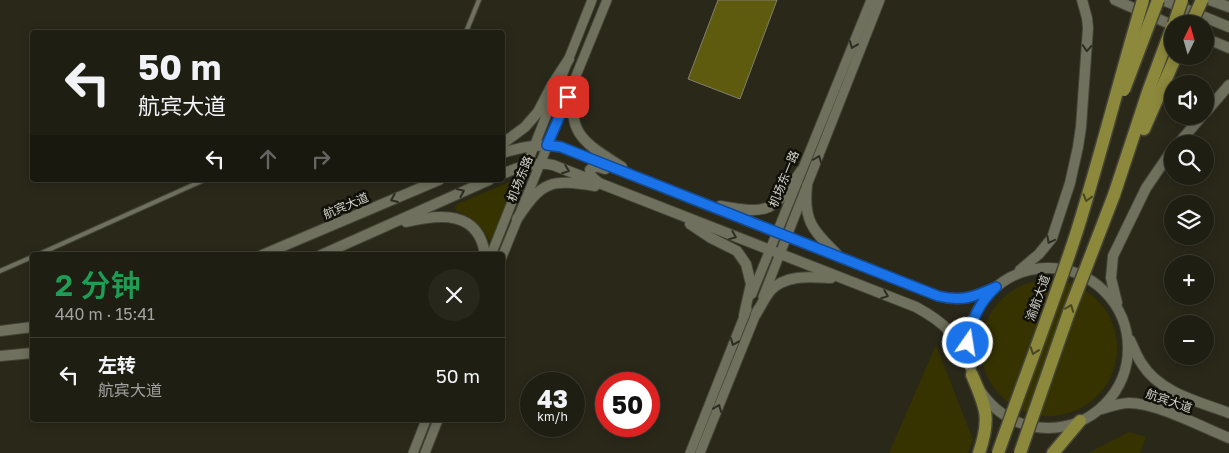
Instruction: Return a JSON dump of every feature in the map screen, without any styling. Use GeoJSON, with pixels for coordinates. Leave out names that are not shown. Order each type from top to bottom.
{"type":"FeatureCollection","features":[{"type":"Feature","properties":{"kind":"highway"},"geometry":{"type":"LineString","coordinates":[[1101,151],[1143,0]]}},
{"type":"Feature","properties":{"kind":"highway"},"geometry":{"type":"LineString","coordinates":[[1101,151],[1158,0]]}},
{"type":"Feature","properties":{"kind":"highway"},"geometry":{"type":"LineString","coordinates":[[1177,15],[1182,0]]}},
{"type":"Feature","properties":{"kind":"highway"},"geometry":{"type":"LineString","coordinates":[[1195,15],[1202,0]]}},
{"type":"Feature","properties":{"kind":"highway"},"geometry":{"type":"LineString","coordinates":[[1020,453],[1069,312],[1114,195],[1164,49]]}},
{"type":"Feature","properties":{"kind":"highway"},"geometry":{"type":"LineString","coordinates":[[1114,195],[1172,65]]}},
{"type":"Feature","properties":{"kind":"highway","name":"渝航大道"},"geometry":{"type":"LineString","coordinates":[[998,453],[1076,233],[1101,151]]}},
{"type":"Feature","properties":{"kind":"highway"},"geometry":{"type":"LineString","coordinates":[[971,370],[987,417],[984,440],[979,453]]}},
{"type":"Feature","properties":{"kind":"highway"},"geometry":{"type":"LineString","coordinates":[[1053,453],[1080,421]]}},
{"type":"Feature","properties":{"kind":"main road"},"geometry":{"type":"LineString","coordinates":[[971,370],[968,343],[972,322],[982,302],[1000,284],[1032,261],[1046,247],[1052,238],[1070,183],[1081,127],[1088,37],[1088,18],[1082,0]]}},
{"type":"Feature","properties":{"kind":"main road"},"geometry":{"type":"LineString","coordinates":[[1115,0],[1164,21]]}},
{"type":"Feature","properties":{"kind":"main road"},"geometry":{"type":"LineString","coordinates":[[1163,0],[1229,27]]}},
{"type":"Feature","properties":{"kind":"main road"},"geometry":{"type":"LineString","coordinates":[[1210,0],[1229,7]]}},
{"type":"Feature","properties":{"kind":"main road"},"geometry":{"type":"LineString","coordinates":[[1214,42],[1229,48]]}},
{"type":"Feature","properties":{"kind":"main road"},"geometry":{"type":"LineString","coordinates":[[505,142],[525,127],[538,112],[552,85],[569,60]]}},
{"type":"Feature","properties":{"kind":"main road"},"geometry":{"type":"LineString","coordinates":[[575,81],[572,111],[573,120],[580,136],[590,146],[641,180]]}},
{"type":"Feature","properties":{"kind":"main road"},"geometry":{"type":"LineString","coordinates":[[1214,103],[1227,89]]}},
{"type":"Feature","properties":{"kind":"main road"},"geometry":{"type":"LineString","coordinates":[[1186,135],[1194,125]]}},
{"type":"Feature","properties":{"kind":"main road"},"geometry":{"type":"LineString","coordinates":[[505,152],[535,145],[561,147],[776,233],[949,299],[970,298],[1033,269],[1063,269],[1082,275],[1098,286],[1106,293],[1119,311]]}},
{"type":"Feature","properties":{"kind":"main road"},"geometry":{"type":"LineString","coordinates":[[505,173],[527,164],[553,165],[916,307],[943,323],[952,334],[982,395],[990,403],[1012,420],[1039,428],[1067,426],[1099,410],[1114,394],[1124,374],[1128,353],[1127,331],[1119,311],[1111,278],[1113,256],[1146,188],[1164,162]]}},
{"type":"Feature","properties":{"kind":"main road"},"geometry":{"type":"LineString","coordinates":[[601,184],[589,173],[591,168],[597,166],[641,180]]}},
{"type":"Feature","properties":{"kind":"main road"},"geometry":{"type":"LineString","coordinates":[[698,202],[742,210],[763,209],[784,197],[801,171]]}},
{"type":"Feature","properties":{"kind":"main road","name":"航宾大道"},"geometry":{"type":"LineString","coordinates":[[269,252],[434,182]]}},
{"type":"Feature","properties":{"kind":"main road"},"geometry":{"type":"LineString","coordinates":[[328,252],[484,182]]}},
{"type":"Feature","properties":{"kind":"main road"},"geometry":{"type":"LineString","coordinates":[[518,219],[536,193],[554,184],[572,183],[618,190]]}},
{"type":"Feature","properties":{"kind":"main road"},"geometry":{"type":"LineString","coordinates":[[807,186],[808,219],[818,235],[841,258]]}},
{"type":"Feature","properties":{"kind":"main road"},"geometry":{"type":"LineString","coordinates":[[675,213],[711,238],[731,247],[742,257],[746,264],[751,284],[744,315]]}},
{"type":"Feature","properties":{"kind":"main road"},"geometry":{"type":"LineString","coordinates":[[383,227],[436,216],[454,218],[462,221],[475,231],[484,246],[485,252]]}},
{"type":"Feature","properties":{"kind":"main road"},"geometry":{"type":"LineString","coordinates":[[756,314],[769,292],[787,280],[805,277],[840,278]]}},
{"type":"Feature","properties":{"kind":"main road"},"geometry":{"type":"LineString","coordinates":[[0,330],[30,327]]}},
{"type":"Feature","properties":{"kind":"main road","name":"航宾大道"},"geometry":{"type":"LineString","coordinates":[[1127,331],[1142,366],[1162,384],[1173,391],[1229,413]]}},
{"type":"Feature","properties":{"kind":"main road"},"geometry":{"type":"LineString","coordinates":[[0,356],[30,353]]}},
{"type":"Feature","properties":{"kind":"main road","name":"航宾大道"},"geometry":{"type":"LineString","coordinates":[[1099,410],[1116,404],[1140,404],[1154,407],[1229,438]]}},
{"type":"Feature","properties":{"kind":"street","name":"机场东路"},"geometry":{"type":"LineString","coordinates":[[492,252],[592,0]]}},
{"type":"Feature","properties":{"kind":"street","name":"机场东路"},"geometry":{"type":"LineString","coordinates":[[504,252],[607,0]]}},
{"type":"Feature","properties":{"kind":"street","name":"机场东一路"},"geometry":{"type":"LineString","coordinates":[[690,453],[769,250],[871,0]]}},
{"type":"Feature","properties":{"kind":"street","name":"机场东一路"},"geometry":{"type":"LineString","coordinates":[[700,453],[880,0]]}},
{"type":"Feature","properties":{"kind":"street"},"geometry":{"type":"LineString","coordinates":[[413,453],[425,422]]}},
{"type":"Feature","properties":{"kind":"street"},"geometry":{"type":"LineString","coordinates":[[425,453],[437,422]]}},
{"type":"Feature","properties":{"kind":"lane"},"geometry":{"type":"LineString","coordinates":[[467,30],[480,0]]}},
{"type":"Feature","properties":{"kind":"lane"},"geometry":{"type":"LineString","coordinates":[[44,252],[200,182]]}},
{"type":"Feature","properties":{"kind":"lane"},"geometry":{"type":"LineString","coordinates":[[0,270],[30,258]]}},
{"type":"Feature","properties":{"kind":"shaded area"},"geometry":{"type":"Polygon","coordinates":[[[509,182],[513,186],[491,241],[476,222],[456,211],[455,205],[509,182]]]}},
{"type":"Feature","properties":{"kind":"shaded area"},"geometry":{"type":"Polygon","coordinates":[[[1049,280],[1075,285],[1097,300],[1112,322],[1117,348],[1112,374],[1097,396],[1075,411],[1049,416],[1023,411],[1001,396],[986,374],[981,348],[986,322],[1001,300],[1023,285],[1049,280]]]}},
{"type":"Feature","properties":{"kind":"shaded area"},"geometry":{"type":"Polygon","coordinates":[[[936,345],[973,440],[968,453],[889,453],[936,345]]]}},
{"type":"Feature","properties":{"kind":"shaded area"},"geometry":{"type":"Polygon","coordinates":[[[1129,432],[1146,437],[1140,453],[1088,453],[1129,432]]]}},
{"type":"Feature","properties":{"kind":"building"},"geometry":{"type":"Polygon","coordinates":[[[718,0],[777,0],[740,99],[688,79],[718,0]]]}},
{"type":"Feature","properties":{"kind":"route"},"geometry":{"type":"LineString","coordinates":[[568,97],[547,145],[561,147],[938,296],[949,299],[970,298],[996,287],[988,294],[976,312],[969,332],[968,343]]}}]}
